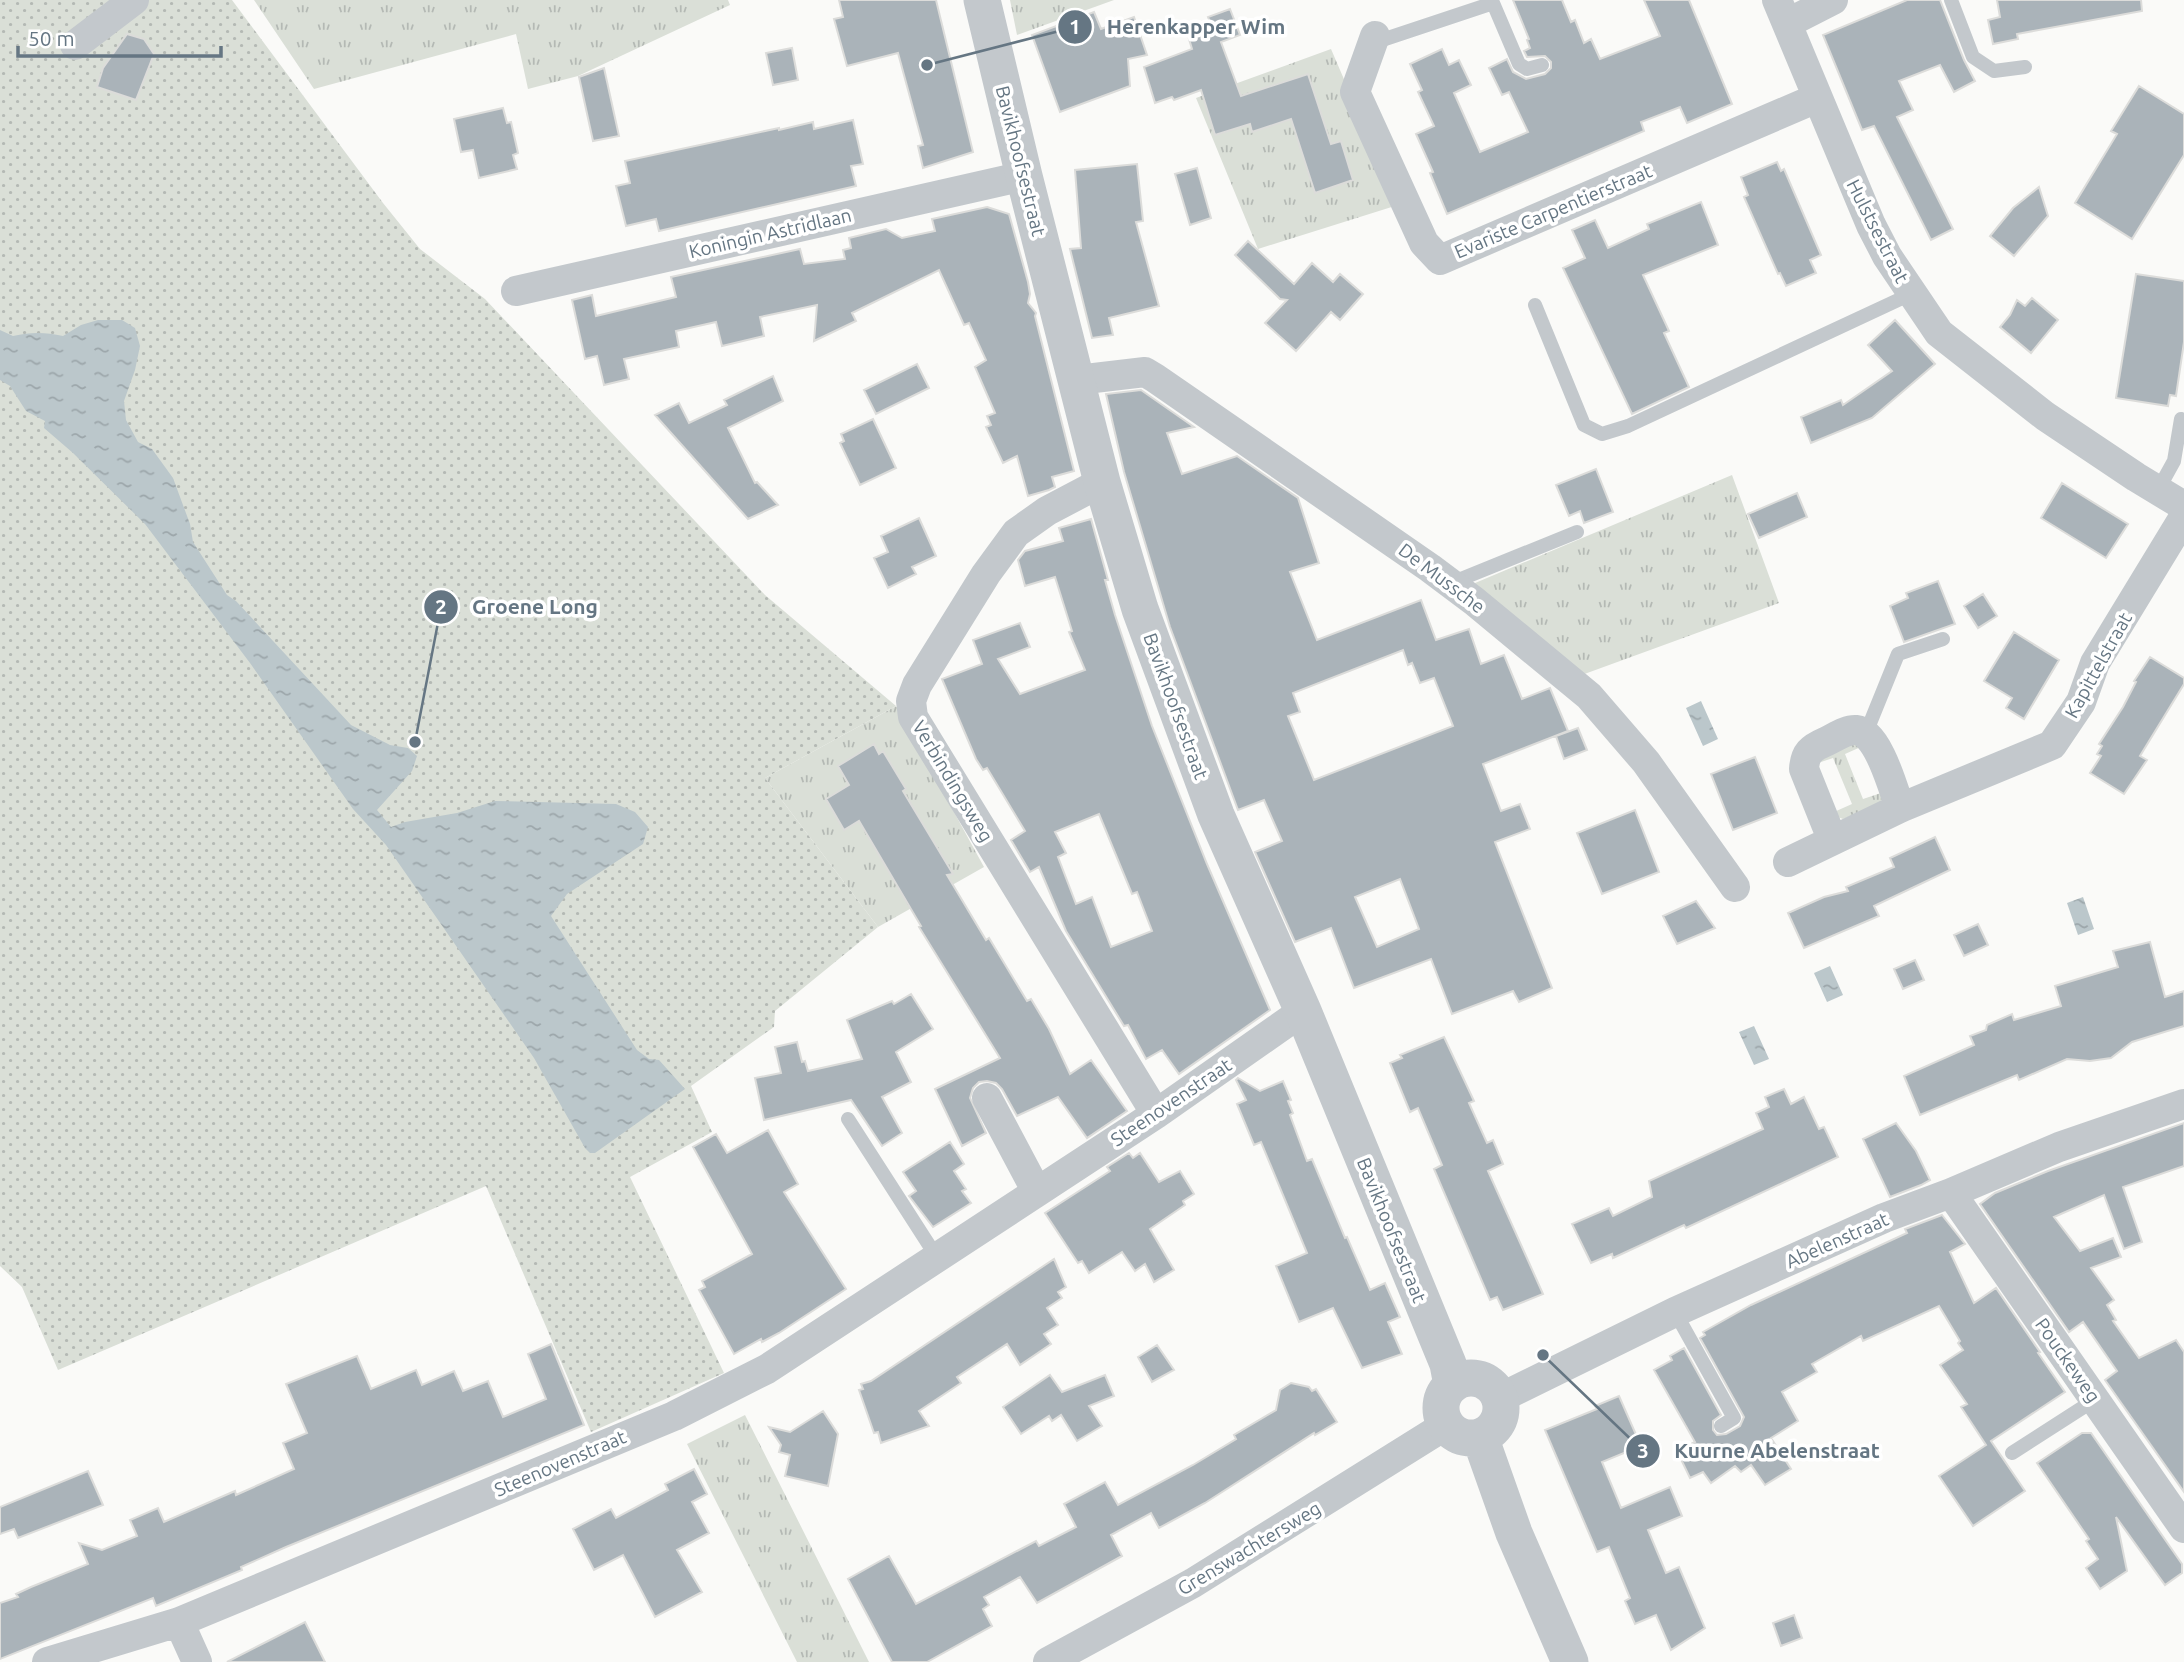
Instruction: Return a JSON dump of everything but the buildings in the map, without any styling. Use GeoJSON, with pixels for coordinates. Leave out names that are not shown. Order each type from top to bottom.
{"type":"FeatureCollection","features":[{"type":"Feature","properties":{"kind":"street"},"geometry":{"type":"LineString","coordinates":[[75,45],[134,0]]}},
{"type":"Feature","properties":{"kind":"street","name":"Bavikhoofsestraat"},"geometry":{"type":"LineString","coordinates":[[982,0],[1102,482],[1140,609],[1216,815],[1303,1011],[1448,1364],[1452,1385]]}},
{"type":"Feature","properties":{"kind":"street"},"geometry":{"type":"LineString","coordinates":[[1783,11],[1833,0]]}},
{"type":"Feature","properties":{"kind":"street","name":"Hulstsestraat"},"geometry":{"type":"LineString","coordinates":[[1783,11],[1817,98],[1886,256],[1939,333],[2015,395],[2184,506]]}},
{"type":"Feature","properties":{"kind":"street","name":"Evariste Carpentierstraat"},"geometry":{"type":"LineString","coordinates":[[1374,39],[1355,92],[1424,243],[1440,260],[1817,98]]}},
{"type":"Feature","properties":{"kind":"street","name":"Koningin Astridlaan"},"geometry":{"type":"LineString","coordinates":[[516,291],[1024,176]]}},
{"type":"Feature","properties":{"kind":"street","name":"De Mussche"},"geometry":{"type":"LineString","coordinates":[[1077,380],[1145,372],[1156,378],[1365,521],[1455,587],[1588,696],[1646,762],[1735,887]]}},
{"type":"Feature","properties":{"kind":"street","name":"Verbindingsweg"},"geometry":{"type":"LineString","coordinates":[[1102,482],[1047,511],[1016,533],[986,574],[917,685],[911,701],[914,717],[1156,1114]]}},
{"type":"Feature","properties":{"kind":"street","name":"Kapittelstraat"},"geometry":{"type":"LineString","coordinates":[[1788,862],[1900,808],[2052,744],[2081,702],[2095,663],[2184,517]]}},
{"type":"Feature","properties":{"kind":"street"},"geometry":{"type":"LineString","coordinates":[[1832,839],[1804,769],[1805,759],[1811,748],[1853,729],[1866,733],[1875,743],[1900,808]]}},
{"type":"Feature","properties":{"kind":"street","name":"Steenovenstraat"},"geometry":{"type":"LineString","coordinates":[[47,1662],[179,1622],[674,1416],[767,1369],[939,1259],[1156,1114],[1303,1011]]}},
{"type":"Feature","properties":{"kind":"street"},"geometry":{"type":"LineString","coordinates":[[987,1098],[1037,1192]]}},
{"type":"Feature","properties":{"kind":"street","name":"Abelenstraat"},"geometry":{"type":"LineString","coordinates":[[1500,1398],[1675,1312],[1884,1218],[2059,1147],[2184,1104]]}},
{"type":"Feature","properties":{"kind":"street","name":"Pouckeweg"},"geometry":{"type":"LineString","coordinates":[[1951,1193],[2184,1528]]}},
{"type":"Feature","properties":{"kind":"street"},"geometry":{"type":"LineString","coordinates":[[1470,1378],[1479,1379],[1495,1390],[1500,1398],[1498,1422],[1490,1432],[1479,1437],[1467,1438],[1455,1434],[1441,1415],[1445,1393],[1452,1385],[1470,1378]]}},
{"type":"Feature","properties":{"kind":"street","name":"Grenswachtersweg"},"geometry":{"type":"LineString","coordinates":[[1048,1662],[1193,1583],[1446,1425]]}},
{"type":"Feature","properties":{"kind":"street"},"geometry":{"type":"LineString","coordinates":[[1479,1437],[1514,1533],[1570,1662]]}},
{"type":"Feature","properties":{"kind":"street"},"geometry":{"type":"LineString","coordinates":[[179,1622],[197,1662]]}},
{"type":"Feature","properties":{"kind":"lane"},"geometry":{"type":"LineString","coordinates":[[1951,0],[1973,57],[1994,71],[2025,67]]}},
{"type":"Feature","properties":{"kind":"lane"},"geometry":{"type":"LineString","coordinates":[[1374,39],[1493,3],[1519,64],[1527,69],[1542,65]]}},
{"type":"Feature","properties":{"kind":"lane"},"geometry":{"type":"LineString","coordinates":[[1535,305],[1584,425],[1602,434],[1629,426],[1911,294]]}},
{"type":"Feature","properties":{"kind":"lane"},"geometry":{"type":"LineString","coordinates":[[2158,490],[2174,461],[2181,419]]}},
{"type":"Feature","properties":{"kind":"lane"},"geometry":{"type":"LineString","coordinates":[[1455,587],[1461,579],[1577,532]]}},
{"type":"Feature","properties":{"kind":"lane"},"geometry":{"type":"LineString","coordinates":[[1866,733],[1898,654],[1943,639]]}},
{"type":"Feature","properties":{"kind":"lane"},"geometry":{"type":"LineString","coordinates":[[848,1119],[939,1259]]}},
{"type":"Feature","properties":{"kind":"lane"},"geometry":{"type":"LineString","coordinates":[[1675,1312],[1734,1418],[1721,1426]]}},
{"type":"Feature","properties":{"kind":"lane"},"geometry":{"type":"LineString","coordinates":[[2012,1453],[2095,1399]]}},
{"type":"Feature","properties":{"kind":"green space"},"geometry":{"type":"Polygon","coordinates":[[[0,0],[232,0],[420,249],[485,299],[765,595],[896,706],[765,778],[878,927],[775,1011],[774,1027],[691,1086],[712,1132],[630,1177],[724,1373],[591,1432],[486,1186],[58,1370],[22,1287],[0,1266],[0,0]]]}},
{"type":"Feature","properties":{"kind":"green space"},"geometry":{"type":"Polygon","coordinates":[[[254,0],[728,0],[730,5],[578,76],[528,89],[516,34],[314,89],[254,0]]]}},
{"type":"Feature","properties":{"kind":"green space"},"geometry":{"type":"Polygon","coordinates":[[[1010,0],[1114,0],[1017,35],[1010,0]]]}},
{"type":"Feature","properties":{"kind":"green space"},"geometry":{"type":"Polygon","coordinates":[[[1331,49],[1398,205],[1258,249],[1196,98],[1331,49]]]}},
{"type":"Feature","properties":{"kind":"green space"},"geometry":{"type":"Polygon","coordinates":[[[1732,475],[1779,603],[1579,676],[1468,586],[1732,475]]]}},
{"type":"Feature","properties":{"kind":"green space"},"geometry":{"type":"Polygon","coordinates":[[[896,706],[984,867],[878,927],[765,778],[896,706]]]}},
{"type":"Feature","properties":{"kind":"green space"},"geometry":{"type":"Polygon","coordinates":[[[1853,739],[1863,746],[1845,754],[1863,799],[1881,793],[1883,796],[1880,805],[1843,819],[1835,816],[1834,812],[1852,804],[1833,758],[1815,764],[1853,739]]]}},
{"type":"Feature","properties":{"kind":"green space"},"geometry":{"type":"Polygon","coordinates":[[[745,1415],[869,1662],[797,1662],[687,1444],[745,1415]]]}},
{"type":"Feature","properties":{"kind":"water"},"geometry":{"type":"Polygon","coordinates":[[[98,320],[122,320],[135,328],[140,346],[124,401],[126,420],[138,442],[152,449],[173,478],[190,524],[193,542],[227,595],[236,601],[351,725],[390,745],[408,748],[417,756],[412,771],[377,810],[391,827],[457,813],[495,801],[616,804],[635,812],[648,827],[643,844],[567,894],[551,916],[637,1050],[649,1059],[659,1060],[685,1089],[595,1153],[590,1153],[585,1148],[534,1058],[386,845],[353,809],[250,663],[145,524],[44,428],[45,421],[26,411],[10,386],[0,380],[0,330],[13,336],[38,333],[63,336],[81,325],[98,320]]]}},
{"type":"Feature","properties":{"kind":"water"},"geometry":{"type":"Polygon","coordinates":[[[1701,701],[1718,739],[1703,746],[1686,708],[1701,701]]]}},
{"type":"Feature","properties":{"kind":"water"},"geometry":{"type":"Polygon","coordinates":[[[2083,897],[2094,929],[2078,935],[2067,903],[2083,897]]]}},
{"type":"Feature","properties":{"kind":"water"},"geometry":{"type":"Polygon","coordinates":[[[1830,966],[1843,995],[1827,1002],[1814,973],[1830,966]]]}},
{"type":"Feature","properties":{"kind":"water"},"geometry":{"type":"Polygon","coordinates":[[[1754,1026],[1769,1059],[1754,1065],[1739,1032],[1754,1026]]]}},
{"type":"Feature","properties":{"kind":"place","name":"Herenkapper Wim"},"geometry":{"type":"Point","coordinates":[927,65]}},
{"type":"Feature","properties":{"kind":"place","name":"Groene Long"},"geometry":{"type":"Point","coordinates":[415,742]}},
{"type":"Feature","properties":{"kind":"place","name":"Kuurne Abelenstraat"},"geometry":{"type":"Point","coordinates":[1543,1355]}}]}
